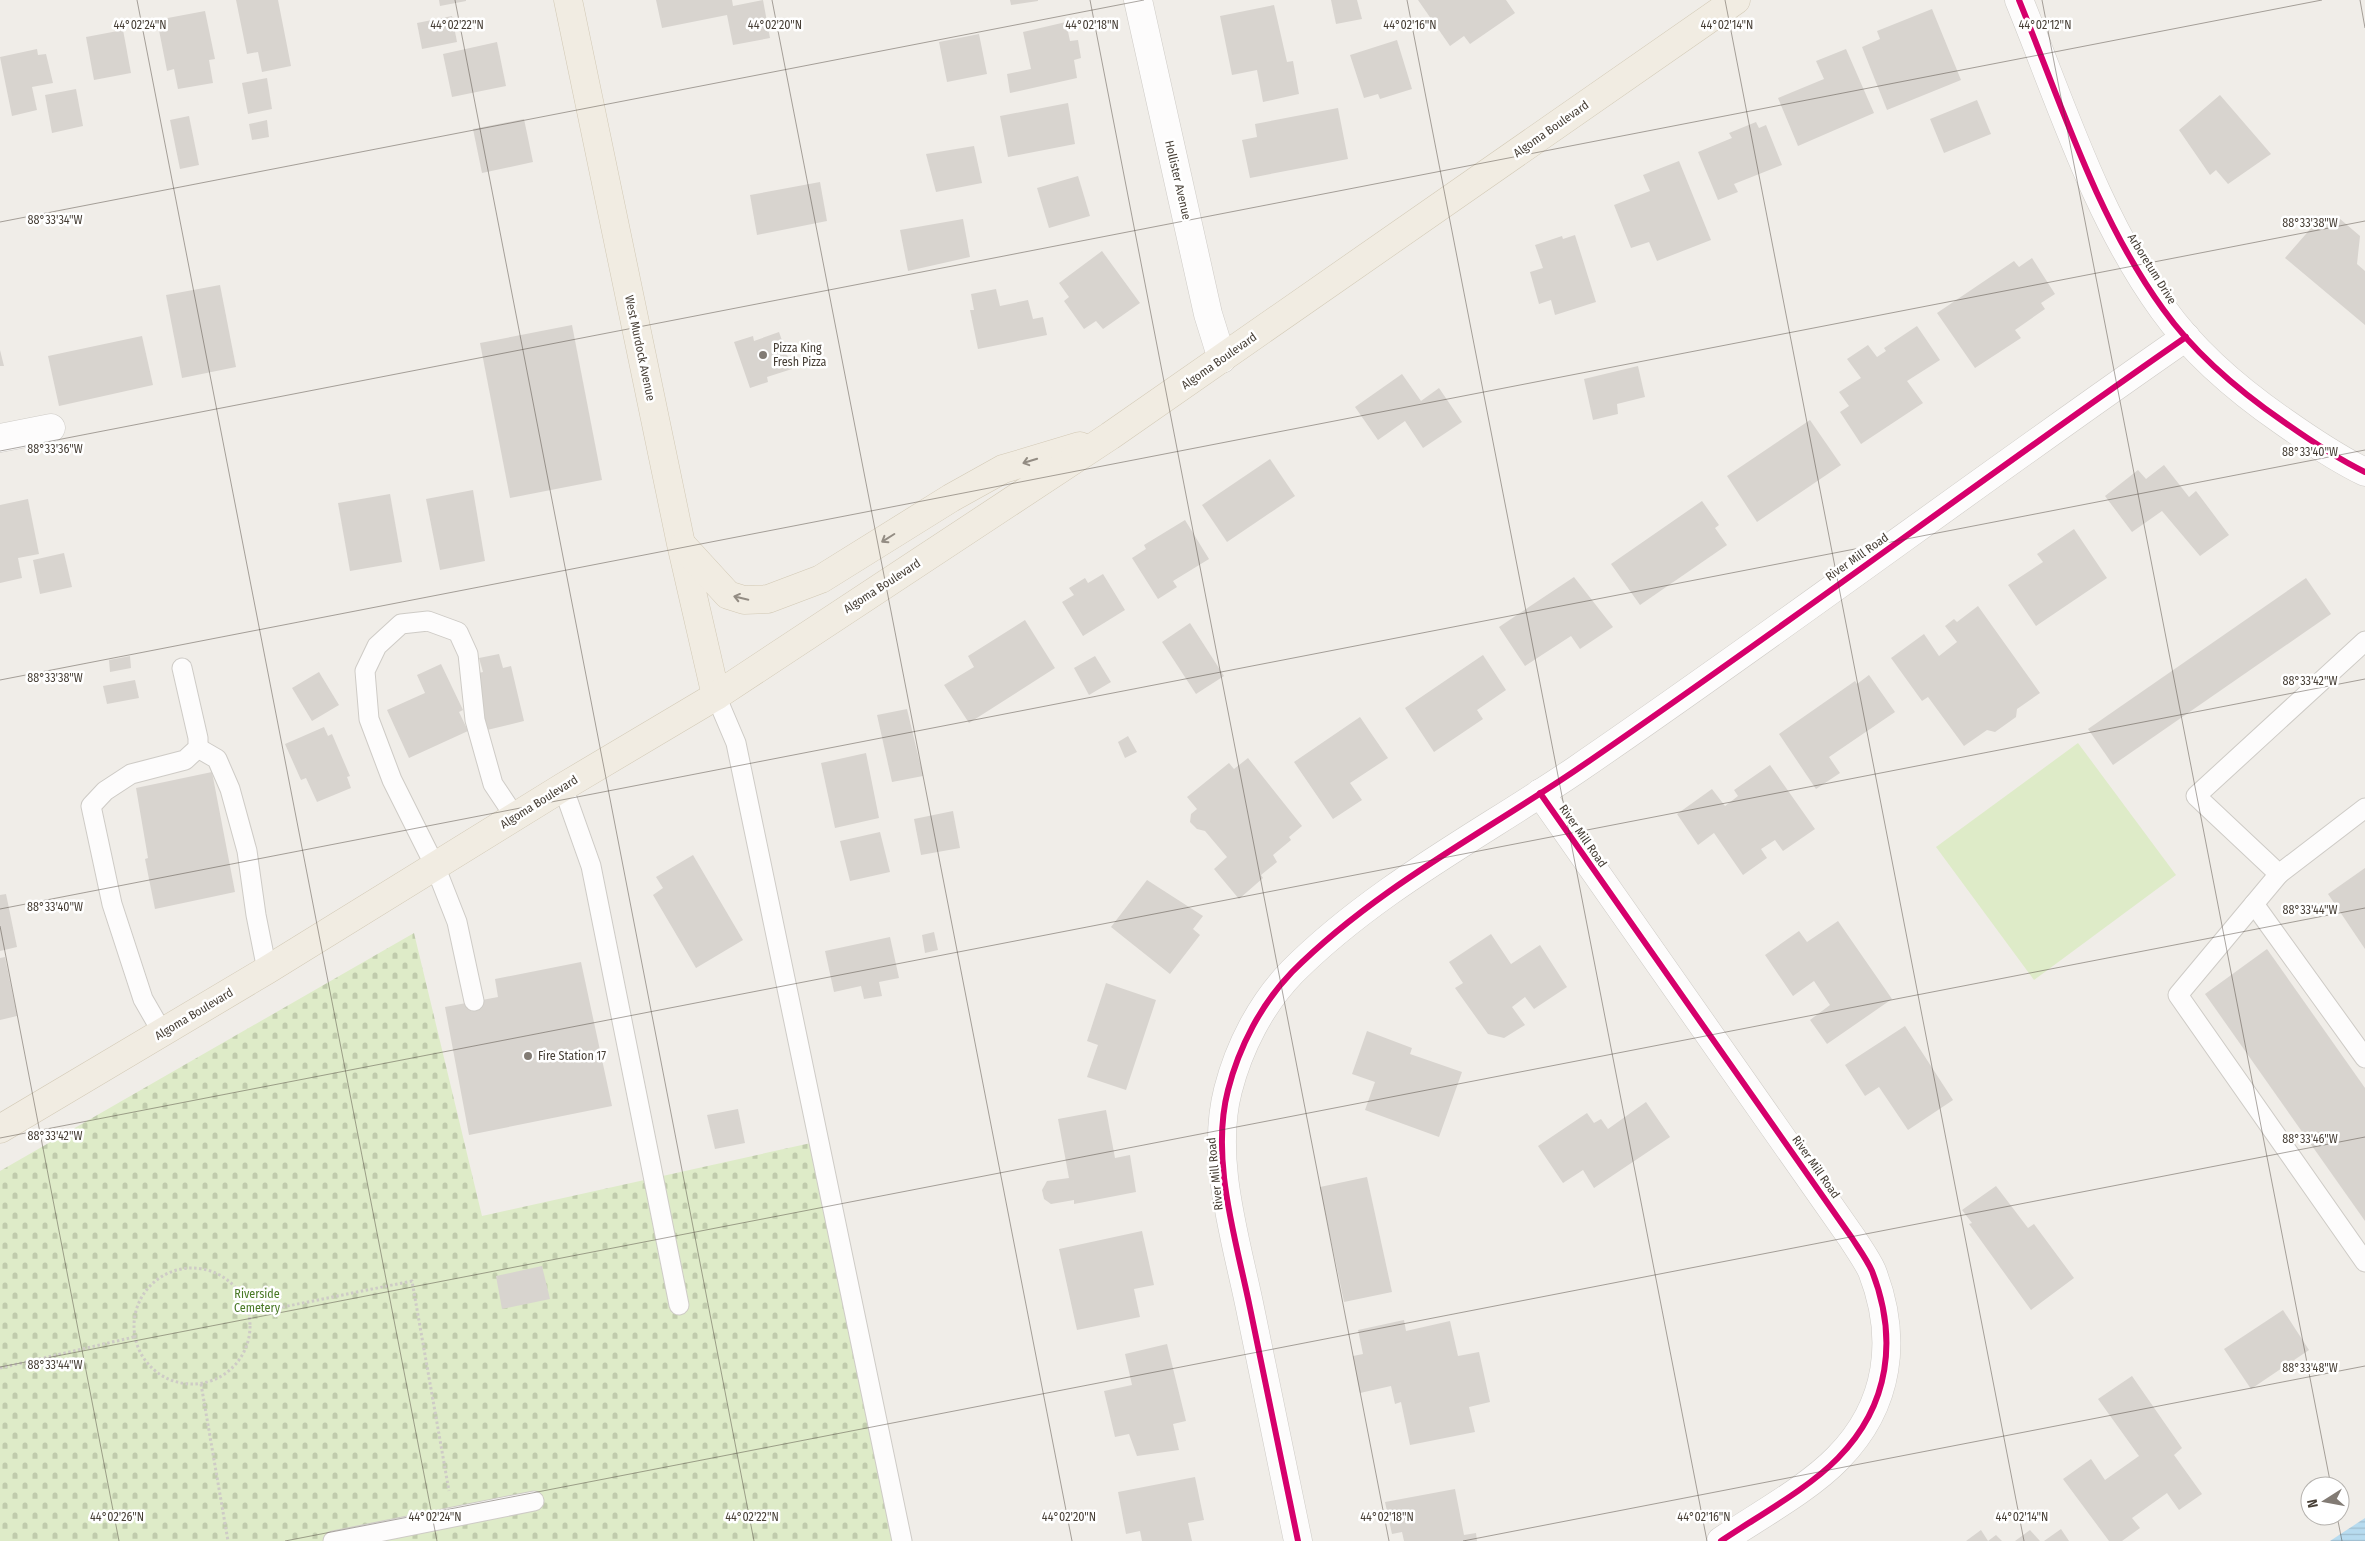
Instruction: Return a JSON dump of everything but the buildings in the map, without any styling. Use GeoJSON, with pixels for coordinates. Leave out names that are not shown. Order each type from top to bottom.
{"type":"FeatureCollection","features":[{"type":"Feature","properties":{"kind":"main road","name":"West Murdock Avenue"},"geometry":{"type":"LineString","coordinates":[[568,0],[681,544],[716,696]]}},
{"type":"Feature","properties":{"kind":"main road","name":"Algoma Boulevard"},"geometry":{"type":"LineString","coordinates":[[0,1129],[267,970],[716,696],[1110,436],[1736,0]]}},
{"type":"Feature","properties":{"kind":"main road"},"geometry":{"type":"LineString","coordinates":[[681,544],[728,595],[744,600],[768,599],[821,579],[951,498],[1003,469],[1110,436]]}},
{"type":"Feature","properties":{"kind":"street","name":"Hollister Avenue"},"geometry":{"type":"LineString","coordinates":[[1138,0],[1208,314],[1222,359]]}},
{"type":"Feature","properties":{"kind":"street","name":"Arboretum Drive"},"geometry":{"type":"LineString","coordinates":[[2019,0],[2088,171],[2119,239],[2163,310],[2186,337],[2231,383],[2336,458],[2365,472]]}},
{"type":"Feature","properties":{"kind":"street","name":"River Mill Road"},"geometry":{"type":"LineString","coordinates":[[1298,1541],[1228,1204],[1220,1138],[1226,1098],[1237,1060],[1252,1028],[1267,1004],[1288,976],[1323,942],[1367,906],[1540,793],[2186,337]]}},
{"type":"Feature","properties":{"kind":"street"},"geometry":{"type":"LineString","coordinates":[[0,438],[51,428]]}},
{"type":"Feature","properties":{"kind":"street","name":"River Mill Road"},"geometry":{"type":"LineString","coordinates":[[1540,793],[1852,1238],[1871,1270],[1881,1298],[1887,1329],[1887,1356],[1882,1381],[1873,1407],[1858,1434],[1838,1458],[1815,1478],[1721,1541]]}},
{"type":"Feature","properties":{"kind":"lane"},"geometry":{"type":"LineString","coordinates":[[474,1001],[457,922],[435,866],[392,780],[369,719],[366,670],[377,646],[402,624],[428,621],[458,632],[468,654],[474,720],[493,784],[515,817]]}},
{"type":"Feature","properties":{"kind":"lane"},"geometry":{"type":"LineString","coordinates":[[2279,874],[2196,796],[2365,640]]}},
{"type":"Feature","properties":{"kind":"lane"},"geometry":{"type":"LineString","coordinates":[[162,1032],[143,999],[112,904],[91,806],[105,791],[131,774],[185,760],[198,748],[198,738],[182,668]]}},
{"type":"Feature","properties":{"kind":"lane"},"geometry":{"type":"LineString","coordinates":[[716,696],[736,743],[902,1541]]}},
{"type":"Feature","properties":{"kind":"lane"},"geometry":{"type":"LineString","coordinates":[[198,748],[218,759],[230,789],[247,852],[256,915],[267,970]]}},
{"type":"Feature","properties":{"kind":"lane"},"geometry":{"type":"LineString","coordinates":[[564,787],[591,866],[678,1305]]}},
{"type":"Feature","properties":{"kind":"lane"},"geometry":{"type":"LineString","coordinates":[[2365,808],[2279,874],[2178,995],[2365,1262]]}},
{"type":"Feature","properties":{"kind":"lane"},"geometry":{"type":"LineString","coordinates":[[2254,904],[2365,1058]]}},
{"type":"Feature","properties":{"kind":"lane"},"geometry":{"type":"LineString","coordinates":[[333,1541],[534,1501]]}},
{"type":"Feature","properties":{"kind":"path"},"geometry":{"type":"LineString","coordinates":[[188,1267],[207,1269],[225,1278],[239,1292],[248,1314],[250,1329],[245,1348],[235,1365],[220,1377],[201,1384],[174,1381],[151,1368],[141,1354],[134,1337],[134,1317],[140,1298],[152,1283],[169,1272],[188,1267]]}},
{"type":"Feature","properties":{"kind":"path"},"geometry":{"type":"LineString","coordinates":[[248,1314],[412,1281],[454,1517]]}},
{"type":"Feature","properties":{"kind":"path"},"geometry":{"type":"LineString","coordinates":[[0,1368],[134,1337]]}},
{"type":"Feature","properties":{"kind":"path"},"geometry":{"type":"LineString","coordinates":[[201,1384],[228,1541]]}},
{"type":"Feature","properties":{"kind":"green space"},"geometry":{"type":"Polygon","coordinates":[[[2078,743],[2176,875],[2034,980],[1936,847],[2078,743]]]}},
{"type":"Feature","properties":{"kind":"green space","name":"Riverside Cemetery"},"geometry":{"type":"Polygon","coordinates":[[[414,933],[482,1216],[811,1143],[897,1541],[0,1541],[0,1171],[414,933]]]}},
{"type":"Feature","properties":{"kind":"water"},"geometry":{"type":"Polygon","coordinates":[[[2365,1518],[2365,1541],[2330,1541],[2365,1518]]]}},
{"type":"Feature","properties":{"kind":"cycle path"},"geometry":{"type":"LineString","coordinates":[[2019,0],[2082,159],[2100,198],[2119,237],[2163,309],[2203,356],[2251,398],[2314,442],[2365,472]]}},
{"type":"Feature","properties":{"kind":"cycle path"},"geometry":{"type":"LineString","coordinates":[[1298,1541],[1232,1227],[1223,1171],[1223,1116],[1228,1090],[1245,1042],[1270,998],[1292,972],[1324,942],[1393,889],[1540,794],[1653,717],[2186,337]]}},
{"type":"Feature","properties":{"kind":"cycle path"},"geometry":{"type":"LineString","coordinates":[[1540,793],[1852,1238],[1872,1271],[1880,1296],[1885,1321],[1886,1346],[1884,1370],[1869,1416],[1838,1458],[1812,1481],[1721,1541]]}},
{"type":"Feature","properties":{"kind":"place","name":"Pizza King Fresh Pizza"},"geometry":{"type":"Point","coordinates":[763,355]}},
{"type":"Feature","properties":{"kind":"place","name":"Fire Station 17"},"geometry":{"type":"Point","coordinates":[528,1056]}}]}
